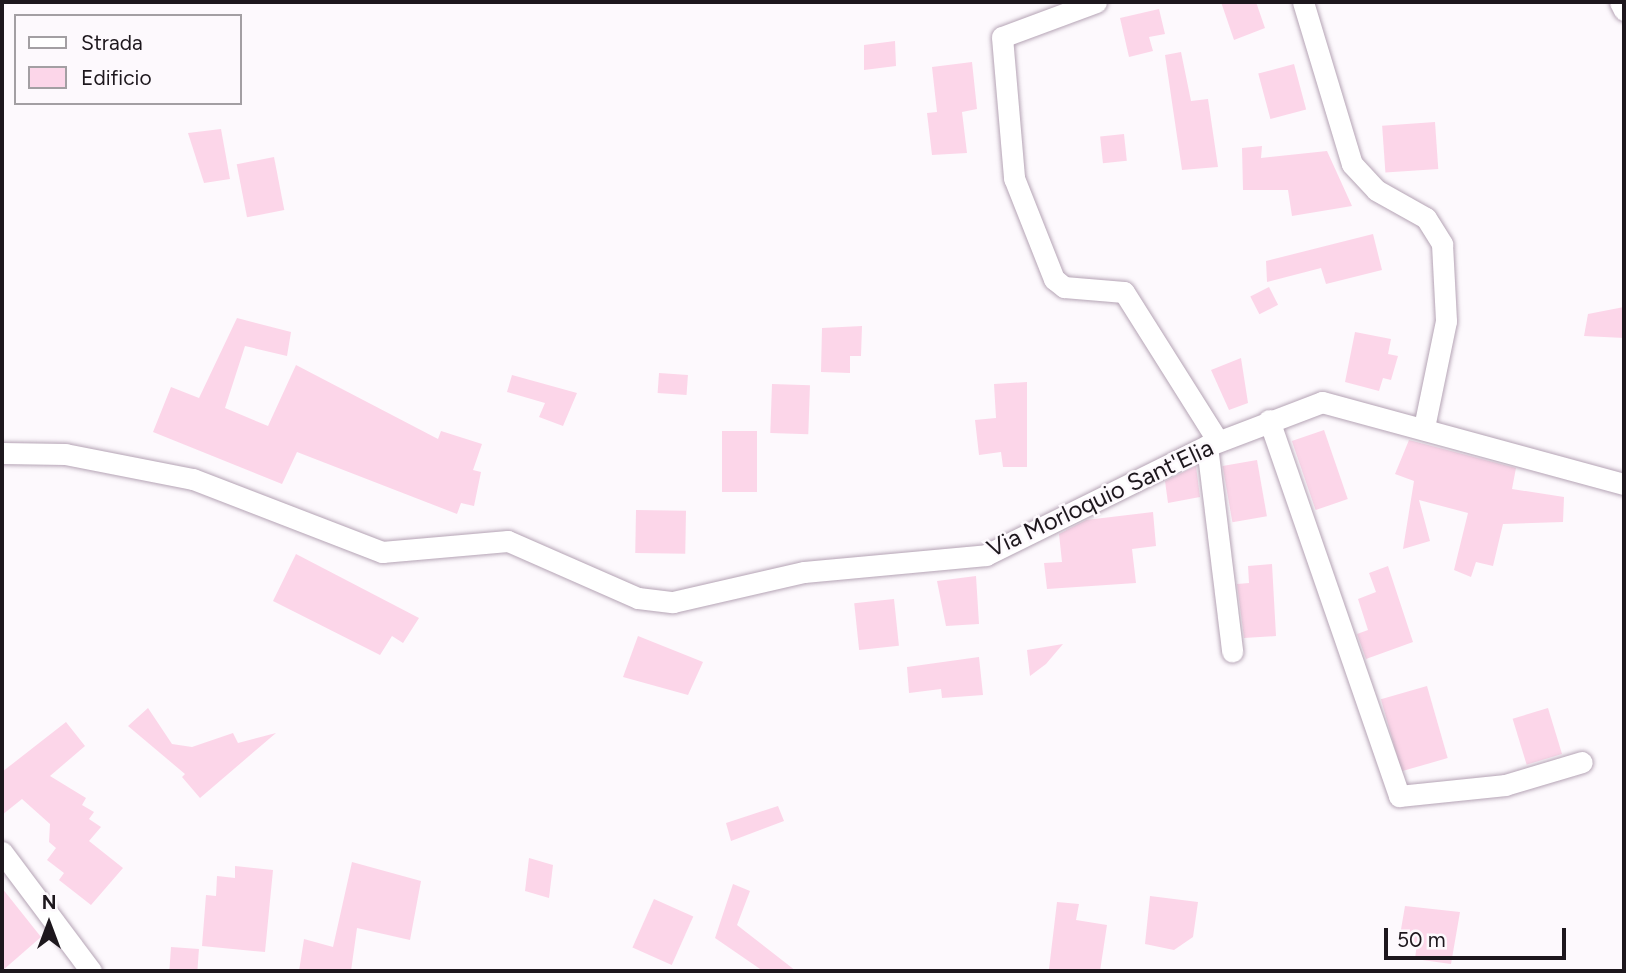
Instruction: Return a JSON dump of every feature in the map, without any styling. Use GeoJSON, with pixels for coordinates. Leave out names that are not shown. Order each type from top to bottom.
{"type":"FeatureCollection","features":[{"type":"Feature","properties":{"kind":"street"},"geometry":{"type":"LineString","coordinates":[[1096,2],[1002,37],[1014,178],[1054,279],[1064,287],[1125,292],[1213,444],[1232,651]]}},
{"type":"Feature","properties":{"kind":"street"},"geometry":{"type":"LineString","coordinates":[[1303,2],[1352,164],[1376,190],[1426,218],[1441,244],[1446,321],[1424,427]]}},
{"type":"Feature","properties":{"kind":"street"},"geometry":{"type":"LineString","coordinates":[[1620,2],[1624,10]]}},
{"type":"Feature","properties":{"kind":"street","name":"Via Morloquio Sant'Elia"},"geometry":{"type":"LineString","coordinates":[[2,453],[65,454],[193,479],[382,552],[508,541],[638,598],[673,602],[804,572],[986,555],[1213,444],[1269,420],[1322,402],[1341,402],[1624,484]]}},
{"type":"Feature","properties":{"kind":"street"},"geometry":{"type":"LineString","coordinates":[[1269,420],[1399,796],[1505,785],[1582,762]]}},
{"type":"Feature","properties":{"kind":"street"},"geometry":{"type":"LineString","coordinates":[[2,852],[91,971]]}},
{"type":"Feature","properties":{"kind":"building"},"geometry":{"type":"Polygon","coordinates":[[[1221,2],[1256,2],[1265,28],[1234,40],[1221,2]]]}},
{"type":"Feature","properties":{"kind":"building"},"geometry":{"type":"Polygon","coordinates":[[[1159,9],[1165,34],[1149,37],[1153,51],[1129,57],[1120,18],[1159,9]]]}},
{"type":"Feature","properties":{"kind":"building"},"geometry":{"type":"Polygon","coordinates":[[[895,41],[896,66],[864,70],[864,45],[895,41]]]}},
{"type":"Feature","properties":{"kind":"building"},"geometry":{"type":"Polygon","coordinates":[[[1181,52],[1191,101],[1208,99],[1218,167],[1182,170],[1165,55],[1181,52]]]}},
{"type":"Feature","properties":{"kind":"building"},"geometry":{"type":"Polygon","coordinates":[[[972,62],[977,109],[962,112],[967,153],[932,155],[927,113],[937,112],[932,67],[972,62]]]}},
{"type":"Feature","properties":{"kind":"building"},"geometry":{"type":"Polygon","coordinates":[[[1294,64],[1306,109],[1270,119],[1258,74],[1294,64]]]}},
{"type":"Feature","properties":{"kind":"building"},"geometry":{"type":"Polygon","coordinates":[[[1435,122],[1438,169],[1385,173],[1382,126],[1435,122]]]}},
{"type":"Feature","properties":{"kind":"building"},"geometry":{"type":"Polygon","coordinates":[[[221,129],[230,179],[204,183],[188,133],[221,129]]]}},
{"type":"Feature","properties":{"kind":"building"},"geometry":{"type":"Polygon","coordinates":[[[1124,134],[1127,161],[1103,163],[1100,137],[1124,134]]]}},
{"type":"Feature","properties":{"kind":"building"},"geometry":{"type":"Polygon","coordinates":[[[1262,146],[1261,158],[1327,151],[1352,206],[1292,216],[1288,190],[1243,190],[1242,148],[1262,146]]]}},
{"type":"Feature","properties":{"kind":"building"},"geometry":{"type":"Polygon","coordinates":[[[274,157],[284,210],[247,217],[237,164],[274,157]]]}},
{"type":"Feature","properties":{"kind":"building"},"geometry":{"type":"Polygon","coordinates":[[[1373,234],[1382,270],[1326,284],[1321,268],[1267,282],[1266,261],[1373,234]]]}},
{"type":"Feature","properties":{"kind":"building"},"geometry":{"type":"Polygon","coordinates":[[[1269,287],[1278,305],[1259,314],[1250,297],[1269,287]]]}},
{"type":"Feature","properties":{"kind":"building"},"geometry":{"type":"Polygon","coordinates":[[[1624,307],[1624,338],[1584,336],[1588,314],[1624,307]]]}},
{"type":"Feature","properties":{"kind":"building"},"geometry":{"type":"Polygon","coordinates":[[[237,318],[291,332],[287,356],[245,346],[225,408],[268,426],[296,365],[438,439],[441,431],[482,444],[473,470],[481,472],[474,506],[461,503],[457,514],[297,452],[282,484],[153,432],[171,387],[199,398],[237,318]]]}},
{"type":"Feature","properties":{"kind":"building"},"geometry":{"type":"Polygon","coordinates":[[[862,326],[861,356],[850,356],[850,373],[821,372],[822,328],[862,326]]]}},
{"type":"Feature","properties":{"kind":"building"},"geometry":{"type":"Polygon","coordinates":[[[1355,332],[1391,339],[1388,354],[1398,356],[1391,380],[1383,378],[1379,391],[1345,382],[1355,332]]]}},
{"type":"Feature","properties":{"kind":"building"},"geometry":{"type":"Polygon","coordinates":[[[1241,358],[1248,403],[1229,410],[1211,370],[1241,358]]]}},
{"type":"Feature","properties":{"kind":"building"},"geometry":{"type":"Polygon","coordinates":[[[659,373],[688,375],[687,395],[658,393],[659,373]]]}},
{"type":"Feature","properties":{"kind":"building"},"geometry":{"type":"Polygon","coordinates":[[[512,375],[577,393],[563,426],[539,417],[545,403],[507,392],[512,375]]]}},
{"type":"Feature","properties":{"kind":"building"},"geometry":{"type":"Polygon","coordinates":[[[1027,382],[1027,467],[1003,467],[1001,452],[979,455],[975,420],[996,418],[994,384],[1027,382]]]}},
{"type":"Feature","properties":{"kind":"building"},"geometry":{"type":"Polygon","coordinates":[[[772,384],[810,385],[808,434],[770,433],[772,384]]]}},
{"type":"Feature","properties":{"kind":"building"},"geometry":{"type":"Polygon","coordinates":[[[1324,430],[1348,499],[1316,510],[1292,441],[1324,430]]]}},
{"type":"Feature","properties":{"kind":"building"},"geometry":{"type":"Polygon","coordinates":[[[722,431],[757,431],[757,492],[722,492],[722,431]]]}},
{"type":"Feature","properties":{"kind":"building"},"geometry":{"type":"Polygon","coordinates":[[[1409,440],[1516,468],[1512,489],[1564,497],[1563,522],[1503,524],[1493,566],[1476,562],[1471,577],[1454,570],[1468,513],[1419,500],[1430,541],[1403,549],[1414,481],[1395,474],[1409,440]]]}},
{"type":"Feature","properties":{"kind":"building"},"geometry":{"type":"Polygon","coordinates":[[[1257,460],[1267,516],[1232,522],[1223,466],[1257,460]]]}},
{"type":"Feature","properties":{"kind":"building"},"geometry":{"type":"Polygon","coordinates":[[[1196,466],[1200,497],[1168,503],[1165,481],[1196,466]]]}},
{"type":"Feature","properties":{"kind":"building"},"geometry":{"type":"Polygon","coordinates":[[[636,510],[686,511],[685,554],[635,553],[636,510]]]}},
{"type":"Feature","properties":{"kind":"building"},"geometry":{"type":"Polygon","coordinates":[[[1153,512],[1156,546],[1132,549],[1136,583],[1047,589],[1044,563],[1062,562],[1059,534],[1086,520],[1153,512]]]}},
{"type":"Feature","properties":{"kind":"building"},"geometry":{"type":"Polygon","coordinates":[[[296,554],[419,618],[403,643],[392,636],[380,655],[273,601],[296,554]]]}},
{"type":"Feature","properties":{"kind":"building"},"geometry":{"type":"Polygon","coordinates":[[[1272,564],[1276,636],[1244,638],[1237,584],[1249,583],[1248,566],[1272,564]]]}},
{"type":"Feature","properties":{"kind":"building"},"geometry":{"type":"Polygon","coordinates":[[[1388,566],[1413,642],[1366,659],[1357,634],[1368,630],[1358,599],[1376,592],[1369,573],[1388,566]]]}},
{"type":"Feature","properties":{"kind":"building"},"geometry":{"type":"Polygon","coordinates":[[[976,576],[979,624],[946,626],[937,581],[976,576]]]}},
{"type":"Feature","properties":{"kind":"building"},"geometry":{"type":"Polygon","coordinates":[[[894,599],[899,646],[859,650],[854,603],[894,599]]]}},
{"type":"Feature","properties":{"kind":"building"},"geometry":{"type":"Polygon","coordinates":[[[638,636],[703,662],[688,695],[623,677],[638,636]]]}},
{"type":"Feature","properties":{"kind":"building"},"geometry":{"type":"Polygon","coordinates":[[[1063,644],[1046,664],[1030,676],[1027,650],[1063,644]]]}},
{"type":"Feature","properties":{"kind":"building"},"geometry":{"type":"Polygon","coordinates":[[[979,657],[983,695],[942,698],[941,689],[909,693],[907,667],[979,657]]]}},
{"type":"Feature","properties":{"kind":"building"},"geometry":{"type":"Polygon","coordinates":[[[1427,686],[1448,758],[1402,771],[1381,699],[1427,686]]]}},
{"type":"Feature","properties":{"kind":"building"},"geometry":{"type":"Polygon","coordinates":[[[148,708],[172,744],[192,747],[233,733],[238,743],[276,733],[200,798],[182,777],[185,774],[128,726],[148,708]]]}},
{"type":"Feature","properties":{"kind":"building"},"geometry":{"type":"Polygon","coordinates":[[[1548,708],[1562,754],[1527,765],[1513,719],[1548,708]]]}},
{"type":"Feature","properties":{"kind":"building"},"geometry":{"type":"Polygon","coordinates":[[[66,722],[85,746],[50,776],[86,798],[82,805],[94,812],[89,819],[101,827],[89,841],[123,868],[91,905],[59,880],[64,873],[47,860],[56,848],[49,842],[50,824],[22,799],[2,815],[2,772],[66,722]]]}},
{"type":"Feature","properties":{"kind":"building"},"geometry":{"type":"Polygon","coordinates":[[[778,806],[784,821],[731,841],[726,823],[778,806]]]}},
{"type":"Feature","properties":{"kind":"building"},"geometry":{"type":"Polygon","coordinates":[[[529,858],[553,865],[549,898],[525,891],[529,858]]]}},
{"type":"Feature","properties":{"kind":"building"},"geometry":{"type":"Polygon","coordinates":[[[352,862],[421,881],[410,940],[357,928],[351,971],[299,971],[304,939],[333,947],[352,862]]]}},
{"type":"Feature","properties":{"kind":"building"},"geometry":{"type":"Polygon","coordinates":[[[235,866],[273,870],[265,952],[202,946],[206,895],[216,896],[217,876],[235,878],[235,866]]]}},
{"type":"Feature","properties":{"kind":"building"},"geometry":{"type":"Polygon","coordinates":[[[733,884],[750,891],[737,925],[796,971],[763,971],[715,938],[733,884]]]}},
{"type":"Feature","properties":{"kind":"building"},"geometry":{"type":"Polygon","coordinates":[[[2,888],[41,937],[2,971],[2,888]]]}},
{"type":"Feature","properties":{"kind":"building"},"geometry":{"type":"Polygon","coordinates":[[[1150,896],[1198,902],[1193,937],[1174,950],[1145,944],[1150,896]]]}},
{"type":"Feature","properties":{"kind":"building"},"geometry":{"type":"Polygon","coordinates":[[[654,899],[693,916],[672,965],[632,947],[654,899]]]}},
{"type":"Feature","properties":{"kind":"building"},"geometry":{"type":"Polygon","coordinates":[[[1057,902],[1079,904],[1076,920],[1107,925],[1100,971],[1049,969],[1057,902]]]}},
{"type":"Feature","properties":{"kind":"building"},"geometry":{"type":"Polygon","coordinates":[[[1405,906],[1460,912],[1451,964],[1415,959],[1417,943],[1399,941],[1405,906]]]}},
{"type":"Feature","properties":{"kind":"building"},"geometry":{"type":"Polygon","coordinates":[[[171,947],[199,949],[197,971],[169,971],[171,947]]]}}]}
